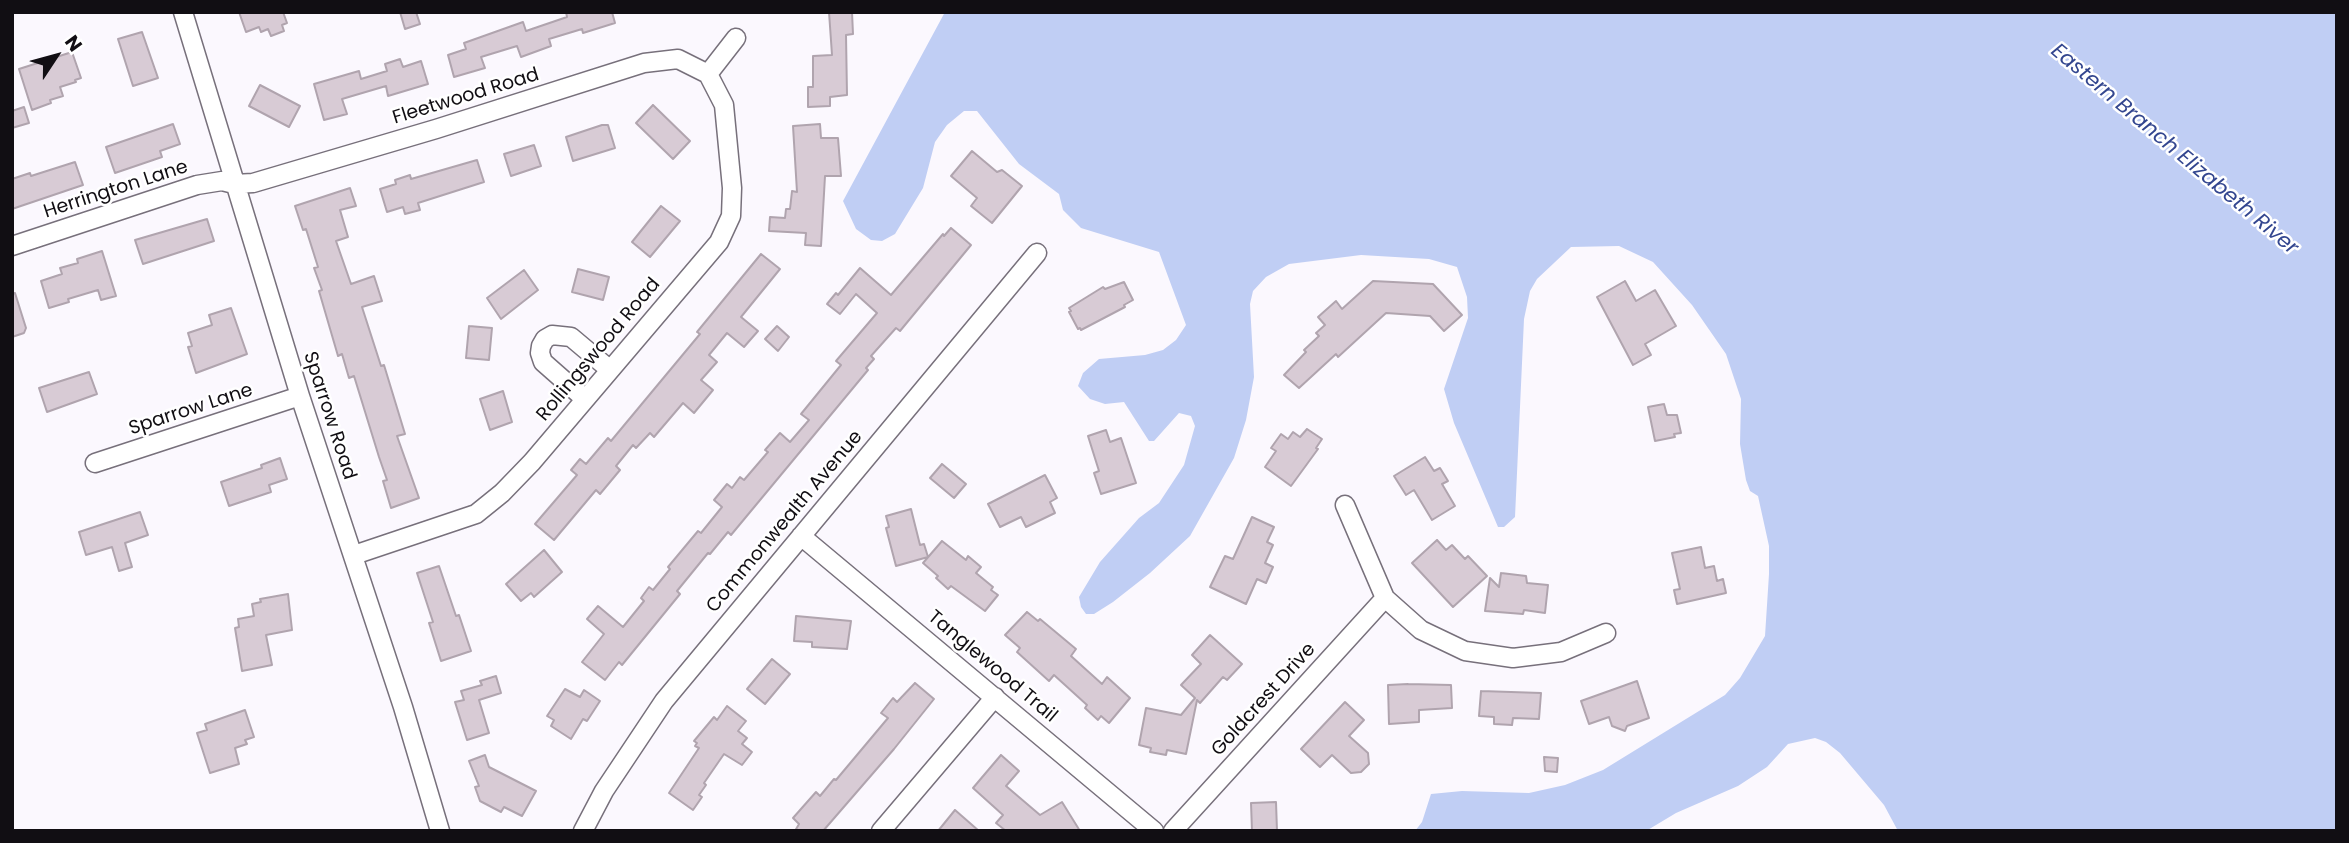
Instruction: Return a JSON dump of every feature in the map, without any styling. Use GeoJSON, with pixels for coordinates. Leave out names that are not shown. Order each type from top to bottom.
{"type":"FeatureCollection","features":[{"type":"Feature","properties":{"kind":"street","name":"Sparrow Road"},"geometry":{"type":"LineString","coordinates":[[183,12],[300,396],[354,555],[440,831]]}},
{"type":"Feature","properties":{"kind":"street"},"geometry":{"type":"LineString","coordinates":[[708,74],[736,38]]}},
{"type":"Feature","properties":{"kind":"street","name":"Fleetwood Road"},"geometry":{"type":"LineString","coordinates":[[234,184],[254,183],[644,63],[678,59],[708,74]]}},
{"type":"Feature","properties":{"kind":"street","name":"Rollingswood Road"},"geometry":{"type":"LineString","coordinates":[[354,555],[476,514],[502,493],[719,242],[731,216],[732,188],[724,105],[708,74]]}},
{"type":"Feature","properties":{"kind":"street","name":"Herrington Lane"},"geometry":{"type":"LineString","coordinates":[[12,246],[197,185],[222,181],[234,184]]}},
{"type":"Feature","properties":{"kind":"street","name":"Commonwealth Avenue"},"geometry":{"type":"LineString","coordinates":[[583,831],[604,791],[664,701],[1037,253]]}},
{"type":"Feature","properties":{"kind":"street"},"geometry":{"type":"LineString","coordinates":[[585,399],[543,362],[540,353],[545,340],[552,335],[571,337],[609,369]]}},
{"type":"Feature","properties":{"kind":"street","name":"Sparrow Lane"},"geometry":{"type":"LineString","coordinates":[[95,463],[300,396]]}},
{"type":"Feature","properties":{"kind":"street"},"geometry":{"type":"LineString","coordinates":[[1345,505],[1385,598],[1421,630],[1465,651],[1513,658],[1561,652],[1606,633]]}},
{"type":"Feature","properties":{"kind":"street","name":"Tanglewood Trail"},"geometry":{"type":"LineString","coordinates":[[802,536],[1154,831]]}},
{"type":"Feature","properties":{"kind":"street","name":"Goldcrest Drive"},"geometry":{"type":"LineString","coordinates":[[1174,831],[1385,598]]}},
{"type":"Feature","properties":{"kind":"street"},"geometry":{"type":"LineString","coordinates":[[881,831],[995,697]]}},
{"type":"Feature","properties":{"kind":"water","name":"Eastern Branch Elizabeth River"},"geometry":{"type":"Polygon","coordinates":[[[945,12],[2337,12],[2337,831],[1898,831],[1884,805],[1840,753],[1826,742],[1815,738],[1788,744],[1767,767],[1738,786],[1676,813],[1646,831],[1415,831],[1422,822],[1431,794],[1462,791],[1529,793],[1565,785],[1603,770],[1725,695],[1740,678],[1765,636],[1769,546],[1758,496],[1750,491],[1746,480],[1740,444],[1741,399],[1726,354],[1692,305],[1653,262],[1619,246],[1571,247],[1537,279],[1530,291],[1524,319],[1515,517],[1504,527],[1498,527],[1454,423],[1444,389],[1468,318],[1467,297],[1457,267],[1429,259],[1361,255],[1289,264],[1266,277],[1253,291],[1250,304],[1254,377],[1246,420],[1234,458],[1190,536],[1113,602],[1094,614],[1086,614],[1079,597],[1100,562],[1139,518],[1159,503],[1184,465],[1195,426],[1191,416],[1179,413],[1154,441],[1149,441],[1124,402],[1105,404],[1090,399],[1078,386],[1083,373],[1099,359],[1145,355],[1163,350],[1176,340],[1186,325],[1159,252],[1081,228],[1063,210],[1059,194],[1019,164],[977,111],[964,111],[947,125],[935,142],[923,188],[895,234],[882,241],[871,240],[856,229],[843,201],[945,12]]]}},
{"type":"Feature","properties":{"kind":"building"},"geometry":{"type":"Polygon","coordinates":[[[239,12],[283,12],[287,23],[282,25],[284,31],[271,36],[268,29],[261,32],[259,27],[246,32],[239,12]]]}},
{"type":"Feature","properties":{"kind":"building"},"geometry":{"type":"Polygon","coordinates":[[[400,12],[416,12],[420,24],[405,29],[400,12]]]}},
{"type":"Feature","properties":{"kind":"building"},"geometry":{"type":"Polygon","coordinates":[[[566,12],[612,12],[615,23],[583,33],[582,29],[549,39],[551,46],[521,57],[517,46],[481,57],[485,68],[454,77],[448,55],[466,49],[464,43],[523,22],[526,31],[567,17],[566,12]]]}},
{"type":"Feature","properties":{"kind":"building"},"geometry":{"type":"Polygon","coordinates":[[[829,12],[852,12],[853,34],[846,35],[847,95],[830,97],[830,106],[808,107],[808,87],[813,87],[813,56],[832,55],[829,12]]]}},
{"type":"Feature","properties":{"kind":"building"},"geometry":{"type":"Polygon","coordinates":[[[142,32],[158,78],[133,86],[118,39],[142,32]]]}},
{"type":"Feature","properties":{"kind":"building"},"geometry":{"type":"Polygon","coordinates":[[[72,52],[81,78],[60,87],[63,96],[32,110],[19,69],[72,52]]]}},
{"type":"Feature","properties":{"kind":"building"},"geometry":{"type":"Polygon","coordinates":[[[400,59],[403,67],[421,61],[428,84],[388,96],[386,86],[342,99],[347,114],[324,120],[314,84],[359,71],[361,79],[387,71],[385,64],[400,59]]]}},
{"type":"Feature","properties":{"kind":"building"},"geometry":{"type":"Polygon","coordinates":[[[260,85],[300,106],[289,127],[249,106],[260,85]]]}},
{"type":"Feature","properties":{"kind":"building"},"geometry":{"type":"Polygon","coordinates":[[[653,105],[690,141],[673,159],[636,123],[653,105]]]}},
{"type":"Feature","properties":{"kind":"building"},"geometry":{"type":"Polygon","coordinates":[[[24,107],[29,123],[12,128],[12,111],[24,107]]]}},
{"type":"Feature","properties":{"kind":"building"},"geometry":{"type":"Polygon","coordinates":[[[173,124],[180,144],[160,151],[162,157],[115,173],[106,147],[173,124]]]}},
{"type":"Feature","properties":{"kind":"building"},"geometry":{"type":"Polygon","coordinates":[[[820,124],[821,138],[838,138],[841,176],[825,176],[821,246],[805,245],[806,233],[769,231],[770,217],[785,218],[786,209],[790,209],[792,191],[797,192],[793,126],[820,124]]]}},
{"type":"Feature","properties":{"kind":"building"},"geometry":{"type":"Polygon","coordinates":[[[608,125],[615,148],[573,161],[566,137],[608,125]]]}},
{"type":"Feature","properties":{"kind":"building"},"geometry":{"type":"Polygon","coordinates":[[[534,145],[541,166],[511,176],[504,154],[534,145]]]}},
{"type":"Feature","properties":{"kind":"building"},"geometry":{"type":"Polygon","coordinates":[[[972,151],[997,172],[1002,170],[1022,186],[992,223],[971,206],[977,198],[951,176],[972,151]]]}},
{"type":"Feature","properties":{"kind":"building"},"geometry":{"type":"Polygon","coordinates":[[[477,160],[484,182],[418,203],[420,210],[405,214],[403,207],[387,212],[380,189],[396,184],[395,180],[410,175],[411,179],[477,160]]]}},
{"type":"Feature","properties":{"kind":"building"},"geometry":{"type":"Polygon","coordinates":[[[75,162],[83,185],[12,209],[12,179],[75,162]]]}},
{"type":"Feature","properties":{"kind":"building"},"geometry":{"type":"Polygon","coordinates":[[[350,188],[356,206],[340,210],[348,237],[336,241],[351,284],[374,276],[382,301],[362,307],[381,366],[384,365],[405,434],[397,436],[419,498],[391,508],[383,481],[387,480],[354,376],[349,378],[342,354],[338,356],[319,291],[322,290],[314,268],[318,267],[306,229],[303,230],[295,206],[350,188]]]}},
{"type":"Feature","properties":{"kind":"building"},"geometry":{"type":"Polygon","coordinates":[[[661,206],[680,221],[650,257],[632,242],[661,206]]]}},
{"type":"Feature","properties":{"kind":"building"},"geometry":{"type":"Polygon","coordinates":[[[207,219],[214,241],[143,264],[135,240],[207,219]]]}},
{"type":"Feature","properties":{"kind":"building"},"geometry":{"type":"Polygon","coordinates":[[[951,228],[971,245],[900,331],[896,328],[871,356],[874,359],[866,368],[868,370],[731,535],[728,532],[710,554],[708,553],[677,591],[680,594],[622,665],[619,662],[605,680],[582,662],[604,634],[587,619],[598,606],[623,627],[644,601],[641,598],[649,587],[653,590],[670,569],[668,567],[722,507],[714,500],[727,484],[732,488],[740,477],[744,480],[780,433],[790,442],[809,420],[801,414],[841,365],[836,361],[877,313],[856,294],[840,314],[827,304],[836,293],[838,295],[860,268],[891,295],[951,228]]]}},
{"type":"Feature","properties":{"kind":"building"},"geometry":{"type":"Polygon","coordinates":[[[102,251],[116,296],[101,300],[98,290],[49,308],[41,281],[62,274],[60,268],[78,263],[77,259],[102,251]]]}},
{"type":"Feature","properties":{"kind":"building"},"geometry":{"type":"Polygon","coordinates":[[[761,254],[780,269],[741,317],[758,331],[744,347],[727,333],[709,355],[717,362],[701,380],[713,390],[694,413],[683,403],[654,437],[650,433],[636,448],[633,445],[616,466],[620,470],[600,494],[596,490],[554,540],[535,524],[577,475],[571,470],[580,459],[586,464],[608,438],[611,441],[700,334],[697,332],[761,254]]]}},
{"type":"Feature","properties":{"kind":"building"},"geometry":{"type":"Polygon","coordinates":[[[578,269],[609,277],[603,300],[572,292],[578,269]]]}},
{"type":"Feature","properties":{"kind":"building"},"geometry":{"type":"Polygon","coordinates":[[[524,270],[538,290],[501,319],[487,298],[524,270]]]}},
{"type":"Feature","properties":{"kind":"building"},"geometry":{"type":"Polygon","coordinates":[[[1373,281],[1433,284],[1462,315],[1444,331],[1430,316],[1386,313],[1299,388],[1284,375],[1319,336],[1316,333],[1325,325],[1318,317],[1336,301],[1342,309],[1373,281]]]}},
{"type":"Feature","properties":{"kind":"building"},"geometry":{"type":"Polygon","coordinates":[[[1625,281],[1636,301],[1655,290],[1676,326],[1645,344],[1651,355],[1633,365],[1597,297],[1625,281]]]}},
{"type":"Feature","properties":{"kind":"building"},"geometry":{"type":"Polygon","coordinates":[[[1124,282],[1133,300],[1124,305],[1125,307],[1081,330],[1078,329],[1069,308],[1103,287],[1105,289],[1124,282]]]}},
{"type":"Feature","properties":{"kind":"building"},"geometry":{"type":"Polygon","coordinates":[[[15,293],[26,328],[24,333],[12,337],[12,294],[15,293]]]}},
{"type":"Feature","properties":{"kind":"building"},"geometry":{"type":"Polygon","coordinates":[[[231,308],[247,354],[196,373],[188,347],[192,346],[188,333],[212,325],[209,315],[231,308]]]}},
{"type":"Feature","properties":{"kind":"building"},"geometry":{"type":"Polygon","coordinates":[[[469,326],[492,328],[489,360],[466,358],[469,326]]]}},
{"type":"Feature","properties":{"kind":"building"},"geometry":{"type":"Polygon","coordinates":[[[777,326],[789,337],[778,351],[765,339],[777,326]]]}},
{"type":"Feature","properties":{"kind":"building"},"geometry":{"type":"Polygon","coordinates":[[[89,372],[97,394],[47,412],[39,388],[89,372]]]}},
{"type":"Feature","properties":{"kind":"building"},"geometry":{"type":"Polygon","coordinates":[[[503,391],[512,422],[490,430],[480,399],[503,391]]]}},
{"type":"Feature","properties":{"kind":"building"},"geometry":{"type":"Polygon","coordinates":[[[1664,404],[1667,415],[1677,415],[1681,433],[1655,441],[1648,407],[1664,404]]]}},
{"type":"Feature","properties":{"kind":"building"},"geometry":{"type":"Polygon","coordinates":[[[1307,429],[1322,439],[1316,448],[1318,449],[1291,486],[1265,467],[1276,451],[1271,448],[1281,434],[1288,439],[1293,432],[1300,437],[1307,429]]]}},
{"type":"Feature","properties":{"kind":"building"},"geometry":{"type":"Polygon","coordinates":[[[1106,430],[1110,442],[1121,438],[1136,483],[1101,494],[1094,473],[1099,471],[1088,436],[1106,430]]]}},
{"type":"Feature","properties":{"kind":"building"},"geometry":{"type":"Polygon","coordinates":[[[1425,457],[1434,471],[1440,468],[1448,481],[1442,484],[1455,506],[1432,520],[1414,490],[1406,495],[1394,476],[1425,457]]]}},
{"type":"Feature","properties":{"kind":"building"},"geometry":{"type":"Polygon","coordinates":[[[280,458],[287,479],[269,485],[271,492],[229,506],[221,482],[262,468],[261,465],[280,458]]]}},
{"type":"Feature","properties":{"kind":"building"},"geometry":{"type":"Polygon","coordinates":[[[942,464],[966,484],[954,498],[930,478],[942,464]]]}},
{"type":"Feature","properties":{"kind":"building"},"geometry":{"type":"Polygon","coordinates":[[[1045,475],[1057,498],[1050,502],[1055,513],[1026,527],[1021,517],[1000,527],[988,504],[1045,475]]]}},
{"type":"Feature","properties":{"kind":"building"},"geometry":{"type":"Polygon","coordinates":[[[911,509],[920,545],[924,544],[928,557],[896,566],[886,528],[889,527],[886,516],[911,509]]]}},
{"type":"Feature","properties":{"kind":"building"},"geometry":{"type":"Polygon","coordinates":[[[140,512],[148,535],[125,543],[132,567],[119,571],[112,547],[86,555],[79,532],[140,512]]]}},
{"type":"Feature","properties":{"kind":"building"},"geometry":{"type":"Polygon","coordinates":[[[1252,517],[1274,527],[1267,542],[1273,545],[1265,563],[1273,567],[1266,583],[1257,579],[1246,604],[1210,587],[1225,556],[1233,559],[1252,517]]]}},
{"type":"Feature","properties":{"kind":"building"},"geometry":{"type":"Polygon","coordinates":[[[1437,540],[1446,550],[1452,545],[1465,559],[1468,556],[1487,576],[1453,607],[1412,563],[1437,540]]]}},
{"type":"Feature","properties":{"kind":"building"},"geometry":{"type":"Polygon","coordinates":[[[942,541],[966,560],[968,556],[981,567],[976,573],[993,587],[991,590],[998,595],[985,611],[951,586],[948,589],[923,563],[942,541]]]}},
{"type":"Feature","properties":{"kind":"building"},"geometry":{"type":"Polygon","coordinates":[[[1701,547],[1705,568],[1714,566],[1717,581],[1723,579],[1726,593],[1677,604],[1674,590],[1680,589],[1672,553],[1701,547]]]}},
{"type":"Feature","properties":{"kind":"building"},"geometry":{"type":"Polygon","coordinates":[[[544,550],[562,572],[534,597],[531,593],[521,601],[506,584],[544,550]]]}},
{"type":"Feature","properties":{"kind":"building"},"geometry":{"type":"Polygon","coordinates":[[[439,566],[471,651],[441,661],[429,623],[433,622],[417,573],[439,566]]]}},
{"type":"Feature","properties":{"kind":"building"},"geometry":{"type":"Polygon","coordinates":[[[1501,573],[1526,576],[1527,583],[1548,585],[1545,613],[1524,610],[1523,614],[1485,611],[1490,578],[1499,587],[1501,573]]]}},
{"type":"Feature","properties":{"kind":"building"},"geometry":{"type":"Polygon","coordinates":[[[288,594],[292,630],[266,635],[272,665],[242,671],[235,628],[239,627],[238,619],[254,616],[252,604],[261,602],[260,599],[288,594]]]}},
{"type":"Feature","properties":{"kind":"building"},"geometry":{"type":"Polygon","coordinates":[[[1027,612],[1038,621],[1040,619],[1076,649],[1071,656],[1102,684],[1107,677],[1130,698],[1109,723],[1101,716],[1098,720],[1085,708],[1087,705],[1054,675],[1049,681],[1017,652],[1020,648],[1005,635],[1027,612]]]}},
{"type":"Feature","properties":{"kind":"building"},"geometry":{"type":"Polygon","coordinates":[[[796,616],[851,621],[847,649],[812,647],[812,642],[794,641],[796,616]]]}},
{"type":"Feature","properties":{"kind":"building"},"geometry":{"type":"Polygon","coordinates":[[[1210,635],[1242,664],[1227,680],[1223,677],[1200,703],[1197,700],[1186,754],[1167,750],[1166,755],[1150,752],[1151,748],[1139,745],[1146,708],[1181,715],[1195,698],[1181,685],[1201,664],[1192,655],[1210,635]]]}},
{"type":"Feature","properties":{"kind":"building"},"geometry":{"type":"Polygon","coordinates":[[[772,659],[790,674],[765,704],[747,689],[772,659]]]}},
{"type":"Feature","properties":{"kind":"building"},"geometry":{"type":"Polygon","coordinates":[[[496,676],[501,693],[479,700],[489,733],[467,740],[455,702],[464,700],[461,691],[482,685],[480,681],[496,676]]]}},
{"type":"Feature","properties":{"kind":"building"},"geometry":{"type":"Polygon","coordinates":[[[1637,681],[1649,718],[1627,726],[1625,731],[1612,726],[1609,717],[1589,724],[1581,701],[1637,681]]]}},
{"type":"Feature","properties":{"kind":"building"},"geometry":{"type":"Polygon","coordinates":[[[915,683],[934,699],[894,749],[823,831],[795,831],[799,824],[793,818],[816,792],[820,796],[834,779],[836,780],[888,718],[881,713],[893,698],[897,702],[915,683]]]}},
{"type":"Feature","properties":{"kind":"building"},"geometry":{"type":"Polygon","coordinates":[[[1388,685],[1451,685],[1452,708],[1419,710],[1419,722],[1389,724],[1388,685]]]}},
{"type":"Feature","properties":{"kind":"building"},"geometry":{"type":"Polygon","coordinates":[[[565,689],[580,697],[584,690],[600,701],[587,721],[583,719],[571,739],[551,726],[554,720],[547,716],[565,689]]]}},
{"type":"Feature","properties":{"kind":"building"},"geometry":{"type":"Polygon","coordinates":[[[1481,691],[1541,693],[1539,719],[1513,718],[1512,725],[1494,724],[1494,717],[1479,716],[1481,691]]]}},
{"type":"Feature","properties":{"kind":"building"},"geometry":{"type":"Polygon","coordinates":[[[1345,702],[1364,720],[1349,736],[1368,753],[1369,764],[1361,772],[1351,773],[1332,755],[1320,767],[1301,749],[1345,702]]]}},
{"type":"Feature","properties":{"kind":"building"},"geometry":{"type":"Polygon","coordinates":[[[727,706],[746,721],[738,731],[747,738],[742,744],[752,752],[742,765],[724,754],[704,783],[706,785],[699,795],[702,797],[693,810],[669,793],[699,748],[694,741],[714,717],[717,720],[727,706]]]}},
{"type":"Feature","properties":{"kind":"building"},"geometry":{"type":"Polygon","coordinates":[[[245,710],[254,737],[245,740],[247,744],[235,748],[239,764],[210,773],[197,733],[207,730],[205,724],[245,710]]]}},
{"type":"Feature","properties":{"kind":"building"},"geometry":{"type":"Polygon","coordinates":[[[485,755],[489,767],[536,791],[522,816],[504,807],[501,812],[480,801],[475,787],[479,786],[469,761],[485,755]]]}},
{"type":"Feature","properties":{"kind":"building"},"geometry":{"type":"Polygon","coordinates":[[[1001,755],[1019,771],[1006,786],[1040,815],[1062,802],[1080,831],[1006,831],[996,823],[1003,815],[973,788],[1001,755]]]}},
{"type":"Feature","properties":{"kind":"building"},"geometry":{"type":"Polygon","coordinates":[[[1544,757],[1558,758],[1557,772],[1545,771],[1544,757]]]}},
{"type":"Feature","properties":{"kind":"building"},"geometry":{"type":"Polygon","coordinates":[[[1276,802],[1277,831],[1252,831],[1251,803],[1276,802]]]}},
{"type":"Feature","properties":{"kind":"building"},"geometry":{"type":"Polygon","coordinates":[[[955,810],[979,831],[938,831],[955,810]]]}}]}
